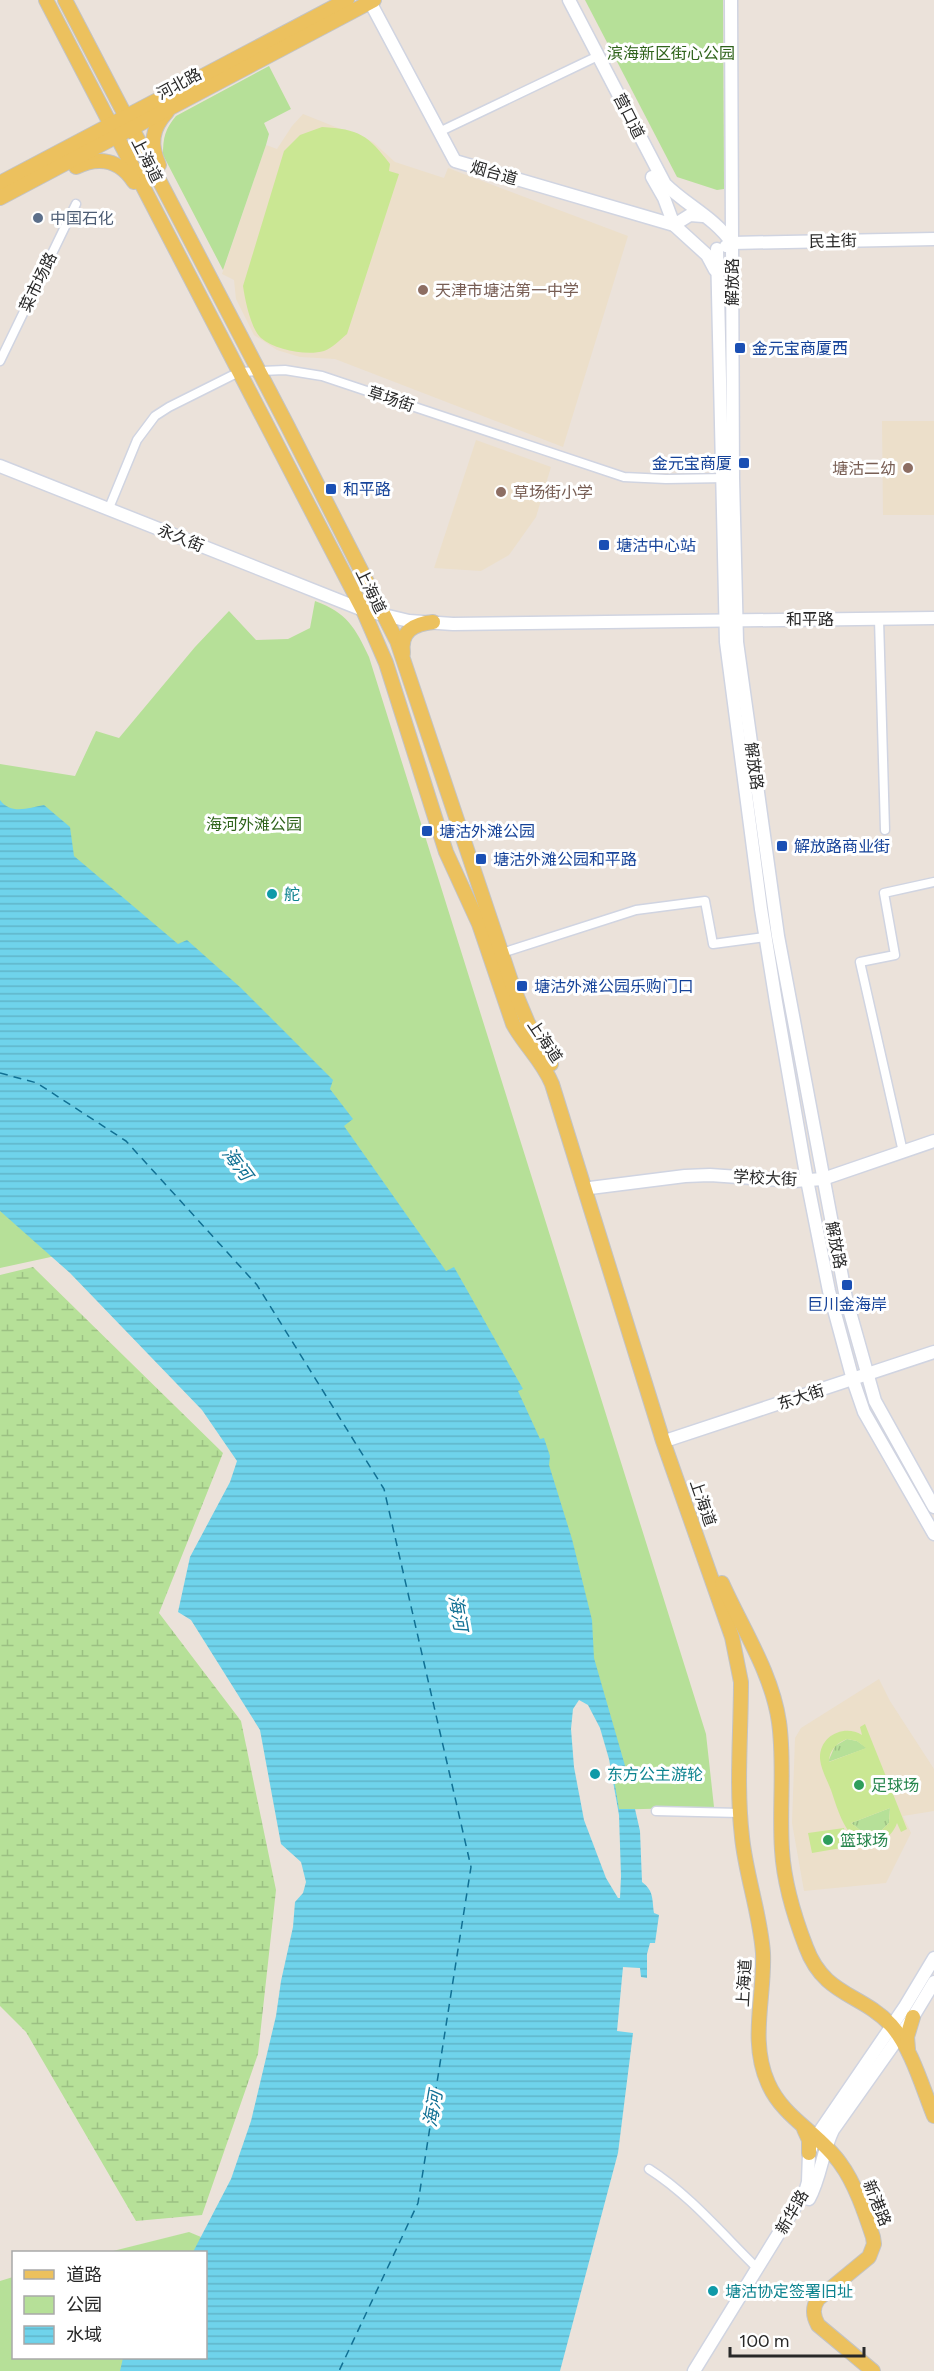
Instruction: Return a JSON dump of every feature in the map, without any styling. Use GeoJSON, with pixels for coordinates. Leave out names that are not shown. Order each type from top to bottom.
{"type":"FeatureCollection","features":[{"type":"Feature","properties":{"kind":"main road","name":"上海道"},"geometry":{"type":"LineString","coordinates":[[46,0],[94,91],[148,159],[385,615],[405,660],[522,1010],[554,1071],[668,1440],[720,1577],[769,1685],[776,1709],[781,1746],[783,1859],[787,1887],[806,1949],[816,1968],[827,1981],[874,2012],[895,2031]]}},
{"type":"Feature","properties":{"kind":"main road","name":"上海道"},"geometry":{"type":"LineString","coordinates":[[65,0],[111,87],[124,126],[131,165],[363,610],[386,663],[446,852],[479,924],[513,1024],[542,1062],[552,1084],[663,1441],[732,1637],[741,1682],[740,1813],[746,1864],[762,1946],[759,2028],[762,2064],[768,2084],[778,2101],[800,2125],[823,2142]]}},
{"type":"Feature","properties":{"kind":"main road","name":"河北路"},"geometry":{"type":"LineString","coordinates":[[0,198],[42,176],[124,126],[153,102],[347,0]]}},
{"type":"Feature","properties":{"kind":"main road","name":"河北路"},"geometry":{"type":"LineString","coordinates":[[0,183],[85,138],[124,126],[182,100],[371,1]]}},
{"type":"Feature","properties":{"kind":"main road"},"geometry":{"type":"LineString","coordinates":[[111,87],[133,104],[153,102]]}},
{"type":"Feature","properties":{"kind":"main road"},"geometry":{"type":"LineString","coordinates":[[182,100],[159,120],[152,141],[156,159],[185,232]]}},
{"type":"Feature","properties":{"kind":"main road"},"geometry":{"type":"LineString","coordinates":[[42,176],[98,160],[118,165],[131,178],[155,221],[169,239]]}},
{"type":"Feature","properties":{"kind":"main road"},"geometry":{"type":"LineString","coordinates":[[405,660],[402,644],[406,632],[414,626],[433,622]]}},
{"type":"Feature","properties":{"kind":"main road"},"geometry":{"type":"LineString","coordinates":[[908,2012],[907,2037],[912,2062]]}},
{"type":"Feature","properties":{"kind":"main road"},"geometry":{"type":"LineString","coordinates":[[895,2031],[912,2062],[934,2116]]}},
{"type":"Feature","properties":{"kind":"main road"},"geometry":{"type":"LineString","coordinates":[[800,2125],[808,2137],[809,2153]]}},
{"type":"Feature","properties":{"kind":"main road","name":"新港路"},"geometry":{"type":"LineString","coordinates":[[823,2142],[840,2162],[863,2211],[874,2244],[869,2257],[818,2300],[815,2304],[814,2316],[818,2325],[873,2371]]}},
{"type":"Feature","properties":{"kind":"street","name":"营口道"},"geometry":{"type":"LineString","coordinates":[[561,0],[665,184],[678,198],[727,235],[732,243]]}},
{"type":"Feature","properties":{"kind":"street","name":"营口道"},"geometry":{"type":"LineString","coordinates":[[569,0],[664,198],[674,225]]}},
{"type":"Feature","properties":{"kind":"street","name":"解放路"},"geometry":{"type":"LineString","coordinates":[[731,0],[732,243],[728,616],[765,937],[807,1180],[829,1291],[853,1380],[864,1412],[934,1534]]}},
{"type":"Feature","properties":{"kind":"street","name":"烟台道"},"geometry":{"type":"LineString","coordinates":[[371,1],[454,161],[674,225]]}},
{"type":"Feature","properties":{"kind":"street"},"geometry":{"type":"LineString","coordinates":[[439,132],[595,58]]}},
{"type":"Feature","properties":{"kind":"street","name":"菜市场路"},"geometry":{"type":"LineString","coordinates":[[0,361],[76,204]]}},
{"type":"Feature","properties":{"kind":"street"},"geometry":{"type":"LineString","coordinates":[[706,217],[690,215],[674,225],[707,255],[717,277]]}},
{"type":"Feature","properties":{"kind":"street"},"geometry":{"type":"LineString","coordinates":[[689,238],[702,246],[717,249],[732,243]]}},
{"type":"Feature","properties":{"kind":"street","name":"民主街"},"geometry":{"type":"LineString","coordinates":[[732,243],[934,239]]}},
{"type":"Feature","properties":{"kind":"street","name":"解放路"},"geometry":{"type":"LineString","coordinates":[[717,249],[735,585],[728,616],[778,936],[846,1298],[867,1376],[875,1401],[934,1507]]}},
{"type":"Feature","properties":{"kind":"street","name":"草场街"},"geometry":{"type":"LineString","coordinates":[[109,508],[137,440],[155,416],[239,372],[257,370],[306,372],[322,376],[624,477],[728,478]]}},
{"type":"Feature","properties":{"kind":"street","name":"永久街"},"geometry":{"type":"LineString","coordinates":[[0,466],[363,610]]}},
{"type":"Feature","properties":{"kind":"street"},"geometry":{"type":"LineString","coordinates":[[363,610],[409,621],[528,624],[704,620],[728,616]]}},
{"type":"Feature","properties":{"kind":"street","name":"和平路"},"geometry":{"type":"LineString","coordinates":[[728,616],[934,618]]}},
{"type":"Feature","properties":{"kind":"street"},"geometry":{"type":"LineString","coordinates":[[879,619],[885,831]]}},
{"type":"Feature","properties":{"kind":"street"},"geometry":{"type":"LineString","coordinates":[[903,1152],[860,962],[895,955],[884,893],[934,882]]}},
{"type":"Feature","properties":{"kind":"street"},"geometry":{"type":"LineString","coordinates":[[502,953],[636,910],[705,901],[713,944],[765,937]]}},
{"type":"Feature","properties":{"kind":"street","name":"学校大街"},"geometry":{"type":"LineString","coordinates":[[590,1188],[685,1176],[823,1179],[934,1141]]}},
{"type":"Feature","properties":{"kind":"street","name":"东大街"},"geometry":{"type":"LineString","coordinates":[[668,1440],[934,1353]]}},
{"type":"Feature","properties":{"kind":"street"},"geometry":{"type":"LineString","coordinates":[[656,1811],[740,1813]]}},
{"type":"Feature","properties":{"kind":"street","name":"新华路"},"geometry":{"type":"LineString","coordinates":[[908,2012],[934,1958]]}},
{"type":"Feature","properties":{"kind":"street","name":"新华路"},"geometry":{"type":"LineString","coordinates":[[694,2371],[806,2189],[809,2153],[823,2142],[908,2012],[934,1982]]}},
{"type":"Feature","properties":{"kind":"street"},"geometry":{"type":"LineString","coordinates":[[874,2012],[891,2014],[908,2012]]}},
{"type":"Feature","properties":{"kind":"street","name":"新华路"},"geometry":{"type":"LineString","coordinates":[[703,2371],[816,2185],[827,2118],[895,2031]]}},
{"type":"Feature","properties":{"kind":"street"},"geometry":{"type":"LineString","coordinates":[[649,2169],[682,2193],[758,2269]]}},
{"type":"Feature","properties":{"kind":"shaded area","name":"天津市塘沽第一中学"},"geometry":{"type":"Polygon","coordinates":[[[303,114],[373,142],[395,162],[444,178],[448,168],[628,236],[563,447],[335,359],[300,357],[277,350],[254,335],[236,299],[234,280],[222,274],[266,145],[277,149],[303,114]]]}},
{"type":"Feature","properties":{"kind":"shaded area","name":"塘沽二幼"},"geometry":{"type":"Polygon","coordinates":[[[882,421],[934,421],[934,515],[883,515],[882,421]]]}},
{"type":"Feature","properties":{"kind":"shaded area","name":"草场街小学"},"geometry":{"type":"Polygon","coordinates":[[[476,440],[551,467],[536,517],[509,555],[481,571],[434,568],[476,440]]]}},
{"type":"Feature","properties":{"kind":"shaded area"},"geometry":{"type":"Polygon","coordinates":[[[879,1679],[890,1701],[934,1769],[934,1811],[903,1816],[911,1833],[886,1883],[804,1891],[792,1823],[795,1738],[801,1728],[879,1679]]]}},
{"type":"Feature","properties":{"kind":"green space","name":"滨海新区街心公园"},"geometry":{"type":"Polygon","coordinates":[[[585,0],[723,0],[724,189],[717,190],[677,177],[585,0]]]}},
{"type":"Feature","properties":{"kind":"green space"},"geometry":{"type":"Polygon","coordinates":[[[269,66],[291,109],[264,123],[269,134],[266,145],[223,270],[163,155],[164,139],[169,125],[176,116],[269,66]]]}},
{"type":"Feature","properties":{"kind":"green space"},"geometry":{"type":"Polygon","coordinates":[[[322,127],[362,135],[390,164],[389,171],[399,174],[347,334],[324,351],[309,353],[274,346],[257,334],[251,321],[243,286],[284,151],[300,135],[322,127]]]}},
{"type":"Feature","properties":{"kind":"green space","name":"海河外滩公园"},"geometry":{"type":"Polygon","coordinates":[[[315,601],[335,611],[349,622],[369,657],[706,1734],[714,1807],[608,1810],[0,818],[0,764],[75,776],[96,731],[119,738],[195,647],[229,611],[256,640],[288,639],[310,628],[315,601]]]}},
{"type":"Feature","properties":{"kind":"green space"},"geometry":{"type":"Polygon","coordinates":[[[0,1193],[60,1255],[0,1268],[0,1193]]]}},
{"type":"Feature","properties":{"kind":"green space"},"geometry":{"type":"Polygon","coordinates":[[[33,1267],[223,1453],[159,1613],[241,1721],[276,1890],[258,2054],[202,2215],[136,2221],[26,2032],[0,2006],[0,1275],[33,1267]]]}},
{"type":"Feature","properties":{"kind":"green space"},"geometry":{"type":"Polygon","coordinates":[[[865,1724],[907,1829],[901,1832],[897,1823],[892,1832],[878,1842],[868,1843],[859,1840],[846,1827],[820,1759],[821,1751],[828,1738],[848,1731],[862,1735],[860,1727],[865,1724]],[[847,1739],[834,1748],[829,1762],[866,1748],[857,1741],[847,1739]],[[890,1808],[851,1823],[865,1834],[878,1834],[889,1823],[890,1808]]]}},
{"type":"Feature","properties":{"kind":"green space"},"geometry":{"type":"Polygon","coordinates":[[[847,1739],[857,1741],[867,1748],[828,1762],[835,1746],[847,1739]]]}},
{"type":"Feature","properties":{"kind":"green space"},"geometry":{"type":"Polygon","coordinates":[[[890,1808],[889,1823],[878,1834],[865,1834],[851,1823],[890,1808]]]}},
{"type":"Feature","properties":{"kind":"green space","name":"篮球场"},"geometry":{"type":"Polygon","coordinates":[[[844,1828],[847,1847],[812,1853],[808,1833],[844,1828]]]}},
{"type":"Feature","properties":{"kind":"green space"},"geometry":{"type":"Polygon","coordinates":[[[189,2232],[201,2237],[197,2251],[113,2251],[189,2232]]]}},
{"type":"Feature","properties":{"kind":"green space"},"geometry":{"type":"Polygon","coordinates":[[[12,2277],[12,2359],[169,2359],[165,2371],[0,2371],[0,2281],[12,2277]]]}},
{"type":"Feature","properties":{"kind":"water","name":"海河"},"geometry":{"type":"Polygon","coordinates":[[[0,800],[9,808],[15,809],[44,805],[70,827],[74,856],[178,944],[187,940],[241,988],[333,1080],[330,1089],[353,1119],[344,1126],[446,1271],[454,1267],[523,1389],[518,1391],[540,1439],[544,1438],[550,1456],[549,1465],[572,1539],[592,1620],[594,1658],[628,1776],[614,1779],[619,1809],[635,1809],[640,1831],[642,1882],[651,1892],[654,1913],[659,1915],[655,1943],[650,1943],[647,1954],[647,1978],[641,1977],[640,1968],[623,1967],[617,2031],[633,2033],[618,2153],[560,2371],[120,2371],[123,2359],[207,2359],[207,2251],[194,2251],[231,2179],[251,2121],[276,2016],[293,1927],[295,1902],[303,1893],[306,1882],[301,1862],[281,1844],[260,1730],[191,1620],[178,1612],[190,1557],[230,1482],[237,1461],[202,1410],[70,1273],[0,1211],[0,800]]]}},
{"type":"Feature","properties":{"kind":"pier"},"geometry":{"type":"Polygon","coordinates":[[[579,1700],[588,1705],[600,1728],[609,1759],[619,1815],[620,1898],[606,1878],[584,1820],[574,1767],[571,1729],[573,1709],[579,1700]]]}},
{"type":"Feature","properties":{"kind":"ferry route"},"geometry":{"type":"LineString","coordinates":[[0,1073],[37,1083],[126,1141],[257,1285],[384,1489],[471,1867],[418,2203],[339,2371]]}},
{"type":"Feature","properties":{"kind":"place","name":"中国石化"},"geometry":{"type":"Point","coordinates":[38,218]}},
{"type":"Feature","properties":{"kind":"place","name":"天津市塘沽第一中学"},"geometry":{"type":"Point","coordinates":[423,290]}},
{"type":"Feature","properties":{"kind":"place","name":"金元宝商厦西"},"geometry":{"type":"Point","coordinates":[740,348]}},
{"type":"Feature","properties":{"kind":"place","name":"金元宝商厦"},"geometry":{"type":"Point","coordinates":[744,463]}},
{"type":"Feature","properties":{"kind":"place","name":"塘沽二幼"},"geometry":{"type":"Point","coordinates":[908,468]}},
{"type":"Feature","properties":{"kind":"place","name":"和平路"},"geometry":{"type":"Point","coordinates":[331,489]}},
{"type":"Feature","properties":{"kind":"place","name":"草场街小学"},"geometry":{"type":"Point","coordinates":[501,492]}},
{"type":"Feature","properties":{"kind":"place","name":"塘沽中心站"},"geometry":{"type":"Point","coordinates":[604,545]}},
{"type":"Feature","properties":{"kind":"place","name":"塘沽外滩公园"},"geometry":{"type":"Point","coordinates":[427,831]}},
{"type":"Feature","properties":{"kind":"place","name":"解放路商业街"},"geometry":{"type":"Point","coordinates":[782,846]}},
{"type":"Feature","properties":{"kind":"place","name":"塘沽外滩公园和平路"},"geometry":{"type":"Point","coordinates":[481,859]}},
{"type":"Feature","properties":{"kind":"place","name":"舵"},"geometry":{"type":"Point","coordinates":[272,894]}},
{"type":"Feature","properties":{"kind":"place","name":"塘沽外滩公园乐购门口"},"geometry":{"type":"Point","coordinates":[522,986]}},
{"type":"Feature","properties":{"kind":"place","name":"巨川金海岸"},"geometry":{"type":"Point","coordinates":[847,1285]}},
{"type":"Feature","properties":{"kind":"place","name":"东方公主游轮"},"geometry":{"type":"Point","coordinates":[595,1774]}},
{"type":"Feature","properties":{"kind":"place","name":"足球场"},"geometry":{"type":"Point","coordinates":[859,1785]}},
{"type":"Feature","properties":{"kind":"place","name":"篮球场"},"geometry":{"type":"Point","coordinates":[828,1840]}},
{"type":"Feature","properties":{"kind":"place","name":"塘沽协定签署旧址"},"geometry":{"type":"Point","coordinates":[713,2291]}}]}
